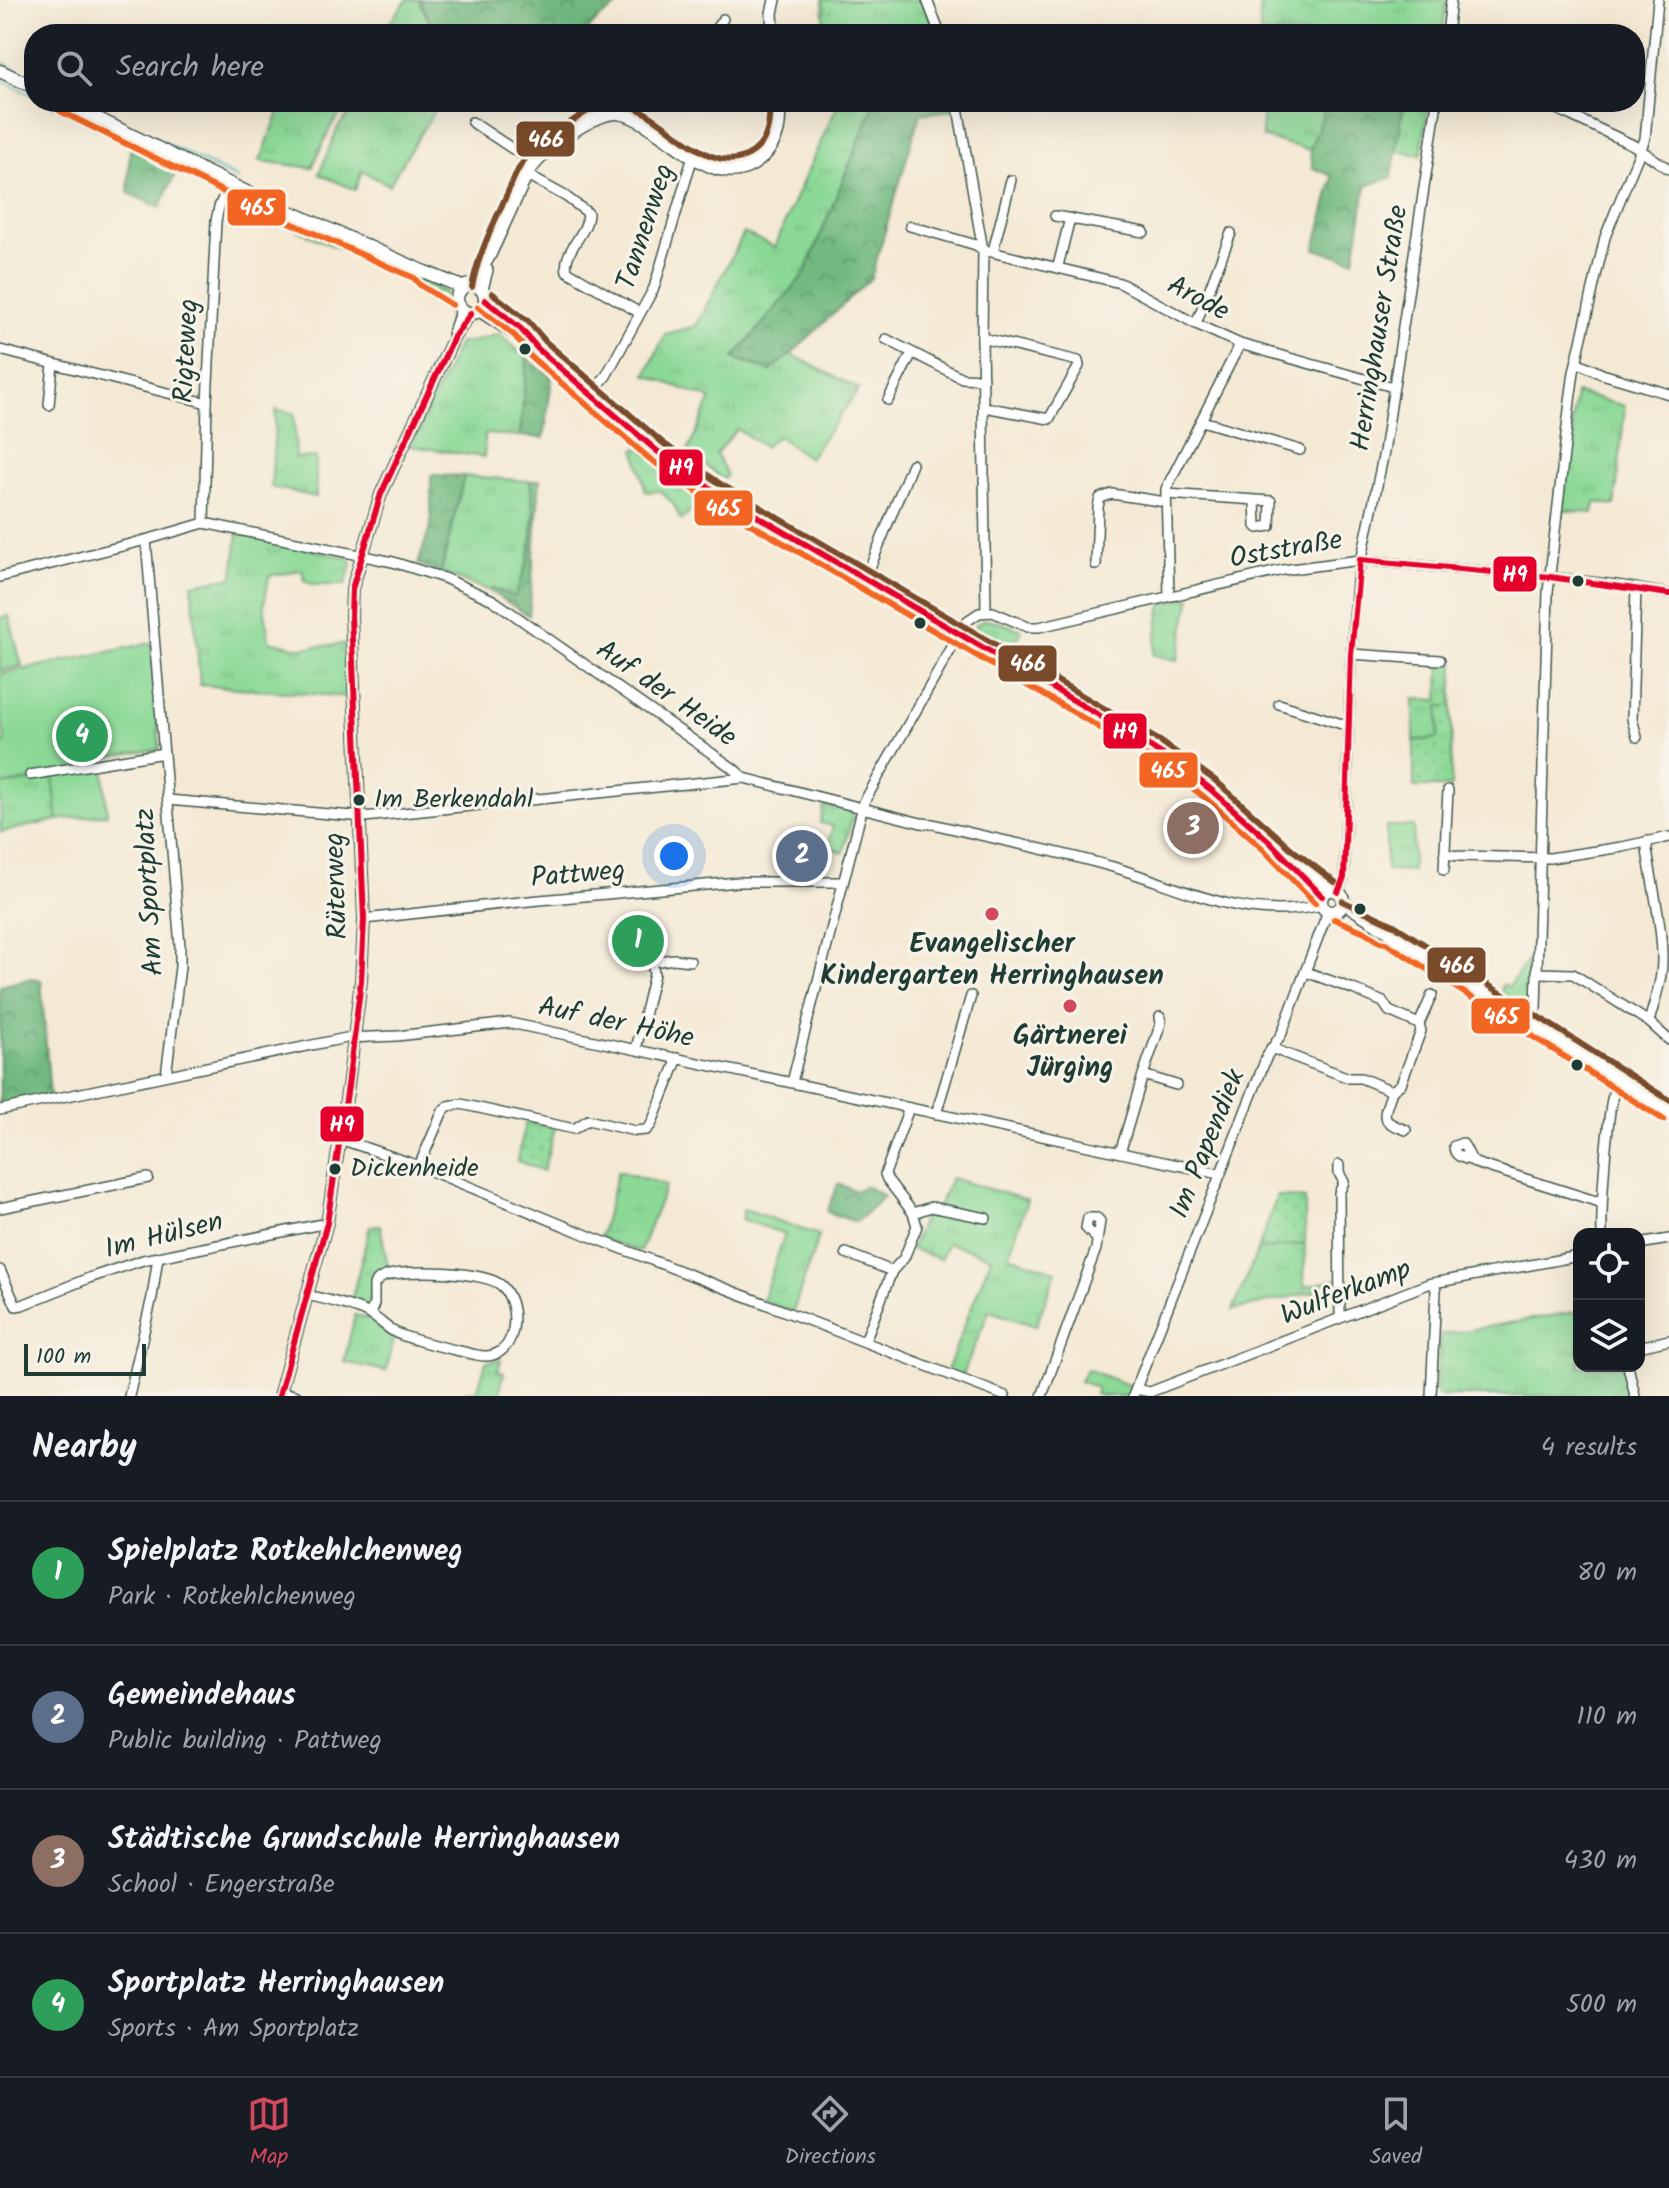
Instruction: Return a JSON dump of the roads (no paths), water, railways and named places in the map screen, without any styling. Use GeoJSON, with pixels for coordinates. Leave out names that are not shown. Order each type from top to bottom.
{"type":"FeatureCollection","features":[{"type":"Feature","properties":{"kind":"main road"},"geometry":{"type":"LineString","coordinates":[[0,71],[24,82]]}},
{"type":"Feature","properties":{"kind":"main road"},"geometry":{"type":"LineString","coordinates":[[84,112],[229,184],[420,270],[471,299],[538,349],[657,451],[721,496],[1173,761],[1209,788],[1331,901],[1384,933],[1389,933],[1669,1112]]}},
{"type":"Feature","properties":{"kind":"street"},"geometry":{"type":"LineString","coordinates":[[773,24],[775,0]]}},
{"type":"Feature","properties":{"kind":"street"},"geometry":{"type":"LineString","coordinates":[[927,0],[936,24]]}},
{"type":"Feature","properties":{"kind":"street"},"geometry":{"type":"LineString","coordinates":[[1448,24],[1451,0]]}},
{"type":"Feature","properties":{"kind":"street"},"geometry":{"type":"LineString","coordinates":[[1529,1022],[1536,1008],[1538,973],[1550,577],[1568,416],[1605,237],[1645,139],[1658,0]]}},
{"type":"Feature","properties":{"kind":"street"},"geometry":{"type":"LineString","coordinates":[[719,24],[723,19]]}},
{"type":"Feature","properties":{"kind":"street"},"geometry":{"type":"LineString","coordinates":[[472,122],[534,163],[591,120],[608,114],[622,114],[723,171],[739,170],[755,164],[769,150],[778,134],[779,112]]}},
{"type":"Feature","properties":{"kind":"street"},"geometry":{"type":"LineString","coordinates":[[959,112],[988,250]]}},
{"type":"Feature","properties":{"kind":"street","name":"Herringhauser Straße"},"geometry":{"type":"LineString","coordinates":[[1360,560],[1384,452],[1435,112]]}},
{"type":"Feature","properties":{"kind":"street"},"geometry":{"type":"LineString","coordinates":[[1563,112],[1642,150],[1669,169]]}},
{"type":"Feature","properties":{"kind":"street","name":"Tannenweg"},"geometry":{"type":"LineString","coordinates":[[591,394],[606,376],[654,288],[693,156]]}},
{"type":"Feature","properties":{"kind":"street","name":"Rüterweg"},"geometry":{"type":"LineString","coordinates":[[279,1394],[327,1223],[355,1038],[363,962],[352,589],[381,494],[454,337],[457,320],[471,299],[534,163]]}},
{"type":"Feature","properties":{"kind":"street"},"geometry":{"type":"LineString","coordinates":[[527,175],[588,213],[588,222],[565,263],[567,271],[640,313]]}},
{"type":"Feature","properties":{"kind":"street"},"geometry":{"type":"LineString","coordinates":[[792,1082],[864,802],[959,634],[972,616],[986,612],[982,338],[988,250],[1011,180]]}},
{"type":"Feature","properties":{"kind":"street","name":"Rigteweg"},"geometry":{"type":"LineString","coordinates":[[204,523],[216,221],[229,184]]}},
{"type":"Feature","properties":{"kind":"street"},"geometry":{"type":"LineString","coordinates":[[1055,216],[1144,232]]}},
{"type":"Feature","properties":{"kind":"street"},"geometry":{"type":"LineString","coordinates":[[1058,266],[1070,218]]}},
{"type":"Feature","properties":{"kind":"street","name":"Arode"},"geometry":{"type":"LineString","coordinates":[[910,226],[988,250],[1120,283],[1240,344],[1393,387]]}},
{"type":"Feature","properties":{"kind":"street"},"geometry":{"type":"LineString","coordinates":[[1196,324],[1231,233]]}},
{"type":"Feature","properties":{"kind":"street"},"geometry":{"type":"LineString","coordinates":[[982,338],[1078,361],[1079,369],[1049,419],[984,407]]}},
{"type":"Feature","properties":{"kind":"street"},"geometry":{"type":"LineString","coordinates":[[886,339],[962,378],[983,379]]}},
{"type":"Feature","properties":{"kind":"street"},"geometry":{"type":"LineString","coordinates":[[1169,596],[1166,489],[1240,344]]}},
{"type":"Feature","properties":{"kind":"street"},"geometry":{"type":"LineString","coordinates":[[5,351],[207,403]]}},
{"type":"Feature","properties":{"kind":"street"},"geometry":{"type":"LineString","coordinates":[[888,400],[912,353]]}},
{"type":"Feature","properties":{"kind":"street"},"geometry":{"type":"LineString","coordinates":[[1577,362],[1602,374],[1669,394]]}},
{"type":"Feature","properties":{"kind":"street"},"geometry":{"type":"LineString","coordinates":[[49,405],[53,364]]}},
{"type":"Feature","properties":{"kind":"street"},"geometry":{"type":"LineString","coordinates":[[1202,421],[1300,450]]}},
{"type":"Feature","properties":{"kind":"street"},"geometry":{"type":"LineString","coordinates":[[865,580],[912,464]]}},
{"type":"Feature","properties":{"kind":"street"},"geometry":{"type":"LineString","coordinates":[[1096,565],[1100,498],[1112,494],[1255,500]]}},
{"type":"Feature","properties":{"kind":"street","name":"Auf der Heide"},"geometry":{"type":"LineString","coordinates":[[0,577],[204,523],[419,569],[493,600],[744,778],[862,809],[1078,858],[1234,907],[1288,910],[1331,901]]}},
{"type":"Feature","properties":{"kind":"street","name":"Am Sportplatz"},"geometry":{"type":"LineString","coordinates":[[146,540],[180,946],[166,1075]]}},
{"type":"Feature","properties":{"kind":"street","name":"Oststraße"},"geometry":{"type":"LineString","coordinates":[[986,612],[1002,615],[1028,627],[1039,627],[1283,570],[1360,560],[1550,577],[1669,594]]}},
{"type":"Feature","properties":{"kind":"street","name":"Im Papendiek"},"geometry":{"type":"LineString","coordinates":[[1134,1392],[1271,1048],[1282,1033],[1331,901],[1344,878],[1351,654],[1360,560]]}},
{"type":"Feature","properties":{"kind":"street"},"geometry":{"type":"LineString","coordinates":[[1636,588],[1632,719],[1637,737]]}},
{"type":"Feature","properties":{"kind":"street"},"geometry":{"type":"LineString","coordinates":[[1351,654],[1440,660]]}},
{"type":"Feature","properties":{"kind":"street"},"geometry":{"type":"LineString","coordinates":[[1279,704],[1348,726]]}},
{"type":"Feature","properties":{"kind":"street"},"geometry":{"type":"LineString","coordinates":[[30,775],[164,753]]}},
{"type":"Feature","properties":{"kind":"street"},"geometry":{"type":"LineString","coordinates":[[168,800],[358,816],[744,778]]}},
{"type":"Feature","properties":{"kind":"street"},"geometry":{"type":"LineString","coordinates":[[1444,870],[1448,790]]}},
{"type":"Feature","properties":{"kind":"street"},"geometry":{"type":"LineString","coordinates":[[1445,854],[1540,858],[1669,837]]}},
{"type":"Feature","properties":{"kind":"street"},"geometry":{"type":"LineString","coordinates":[[1647,841],[1662,964],[1649,1022]]}},
{"type":"Feature","properties":{"kind":"street","name":"Pattweg"},"geometry":{"type":"LineString","coordinates":[[364,919],[738,882],[843,882]]}},
{"type":"Feature","properties":{"kind":"street"},"geometry":{"type":"LineString","coordinates":[[636,1049],[654,974],[652,962],[674,959],[690,961]]}},
{"type":"Feature","properties":{"kind":"street"},"geometry":{"type":"LineString","coordinates":[[1306,972],[1383,1002],[1389,1011],[1419,1024]]}},
{"type":"Feature","properties":{"kind":"street"},"geometry":{"type":"LineString","coordinates":[[1538,973],[1573,974],[1649,1022],[1669,1040]]}},
{"type":"Feature","properties":{"kind":"street"},"geometry":{"type":"LineString","coordinates":[[1406,1130],[1389,1124],[1385,1115],[1392,1091],[1401,1084],[1421,1031],[1419,1024],[1432,995]]}},
{"type":"Feature","properties":{"kind":"street"},"geometry":{"type":"LineString","coordinates":[[936,1114],[971,996]]}},
{"type":"Feature","properties":{"kind":"street"},"geometry":{"type":"LineString","coordinates":[[1120,1153],[1161,1023],[1160,1017]]}},
{"type":"Feature","properties":{"kind":"street","name":"Auf der Höhe"},"geometry":{"type":"LineString","coordinates":[[0,1110],[346,1038],[397,1036],[505,1022],[1220,1174]]}},
{"type":"Feature","properties":{"kind":"street"},"geometry":{"type":"LineString","coordinates":[[1271,1048],[1392,1091]]}},
{"type":"Feature","properties":{"kind":"street"},"geometry":{"type":"LineString","coordinates":[[419,1166],[448,1106],[461,1104],[574,1129],[588,1120],[635,1131],[646,1130],[651,1125],[678,1058]]}},
{"type":"Feature","properties":{"kind":"street"},"geometry":{"type":"LineString","coordinates":[[1143,1075],[1176,1085]]}},
{"type":"Feature","properties":{"kind":"street"},"geometry":{"type":"LineString","coordinates":[[1602,1228],[1609,1114],[1618,1079]]}},
{"type":"Feature","properties":{"kind":"street"},"geometry":{"type":"LineString","coordinates":[[865,1341],[892,1271],[904,1258],[917,1226],[913,1213],[885,1174],[909,1108]]}},
{"type":"Feature","properties":{"kind":"street"},"geometry":{"type":"LineString","coordinates":[[340,1139],[419,1166],[576,1231],[1005,1396]]}},
{"type":"Feature","properties":{"kind":"street"},"geometry":{"type":"LineString","coordinates":[[1470,1160],[1602,1203]]}},
{"type":"Feature","properties":{"kind":"street"},"geometry":{"type":"LineString","coordinates":[[1339,1165],[1344,1182],[1339,1193],[1340,1317]]}},
{"type":"Feature","properties":{"kind":"street"},"geometry":{"type":"LineString","coordinates":[[0,1208],[148,1178]]}},
{"type":"Feature","properties":{"kind":"street"},"geometry":{"type":"LineString","coordinates":[[913,1213],[931,1207],[986,1218]]}},
{"type":"Feature","properties":{"kind":"street","name":"Im Hülsen"},"geometry":{"type":"LineString","coordinates":[[0,1270],[16,1306],[135,1262],[327,1223]]}},
{"type":"Feature","properties":{"kind":"street"},"geometry":{"type":"LineString","coordinates":[[1042,1396],[1096,1249],[1096,1238]]}},
{"type":"Feature","properties":{"kind":"street"},"geometry":{"type":"LineString","coordinates":[[1645,1243],[1669,1239]]}},
{"type":"Feature","properties":{"kind":"street"},"geometry":{"type":"LineString","coordinates":[[846,1253],[892,1271]]}},
{"type":"Feature","properties":{"kind":"street"},"geometry":{"type":"LineString","coordinates":[[129,1396],[158,1257]]}},
{"type":"Feature","properties":{"kind":"street","name":"Wulferkamp"},"geometry":{"type":"LineString","coordinates":[[1134,1392],[1150,1392],[1434,1283],[1573,1257]]}},
{"type":"Feature","properties":{"kind":"street"},"geometry":{"type":"LineString","coordinates":[[307,1295],[370,1314],[402,1336],[483,1356],[499,1353],[506,1348],[511,1342],[514,1328],[505,1290],[483,1277],[421,1272],[388,1275],[374,1285],[374,1304],[370,1314]]}},
{"type":"Feature","properties":{"kind":"street"},"geometry":{"type":"LineString","coordinates":[[1431,1396],[1434,1283]]}},
{"type":"Feature","properties":{"kind":"street"},"geometry":{"type":"LineString","coordinates":[[1645,1346],[1669,1340]]}},
{"type":"Feature","properties":{"kind":"street"},"geometry":{"type":"LineString","coordinates":[[1629,1372],[1635,1396]]}},
{"type":"Feature","properties":{"kind":"street"},"geometry":{"type":"LineString","coordinates":[[279,1394],[297,1396]]}},
{"type":"Feature","properties":{"kind":"waterway"},"geometry":{"type":"LineString","coordinates":[[3,63],[24,73]]}},
{"type":"Feature","properties":{"kind":"waterway"},"geometry":{"type":"LineString","coordinates":[[0,79],[24,91]]}},
{"type":"Feature","properties":{"kind":"waterway"},"geometry":{"type":"LineString","coordinates":[[65,112],[213,186]]}},
{"type":"Feature","properties":{"kind":"waterway"},"geometry":{"type":"LineString","coordinates":[[103,112],[119,120]]}},
{"type":"Feature","properties":{"kind":"waterway"},"geometry":{"type":"LineString","coordinates":[[132,127],[238,179]]}},
{"type":"Feature","properties":{"kind":"place","name":"Sportplatz Herringhausen"},"geometry":{"type":"Point","coordinates":[82,736]}},
{"type":"Feature","properties":{"kind":"place","name":"Im Berkendahl"},"geometry":{"type":"Point","coordinates":[359,800]}},
{"type":"Feature","properties":{"kind":"place","name":"Städtische Grundschule Herringhausen"},"geometry":{"type":"Point","coordinates":[1193,828]}},
{"type":"Feature","properties":{"kind":"place","name":"Gemeindehaus"},"geometry":{"type":"Point","coordinates":[802,856]}},
{"type":"Feature","properties":{"kind":"place","name":"Evangelischer Kindergarten Herringhausen"},"geometry":{"type":"Point","coordinates":[992,914]}},
{"type":"Feature","properties":{"kind":"place","name":"Spielplatz Rotkehlchenweg"},"geometry":{"type":"Point","coordinates":[638,941]}},
{"type":"Feature","properties":{"kind":"place","name":"Gärtnerei Jürging"},"geometry":{"type":"Point","coordinates":[1070,1006]}},
{"type":"Feature","properties":{"kind":"place","name":"Dickenheide"},"geometry":{"type":"Point","coordinates":[335,1169]}}]}
